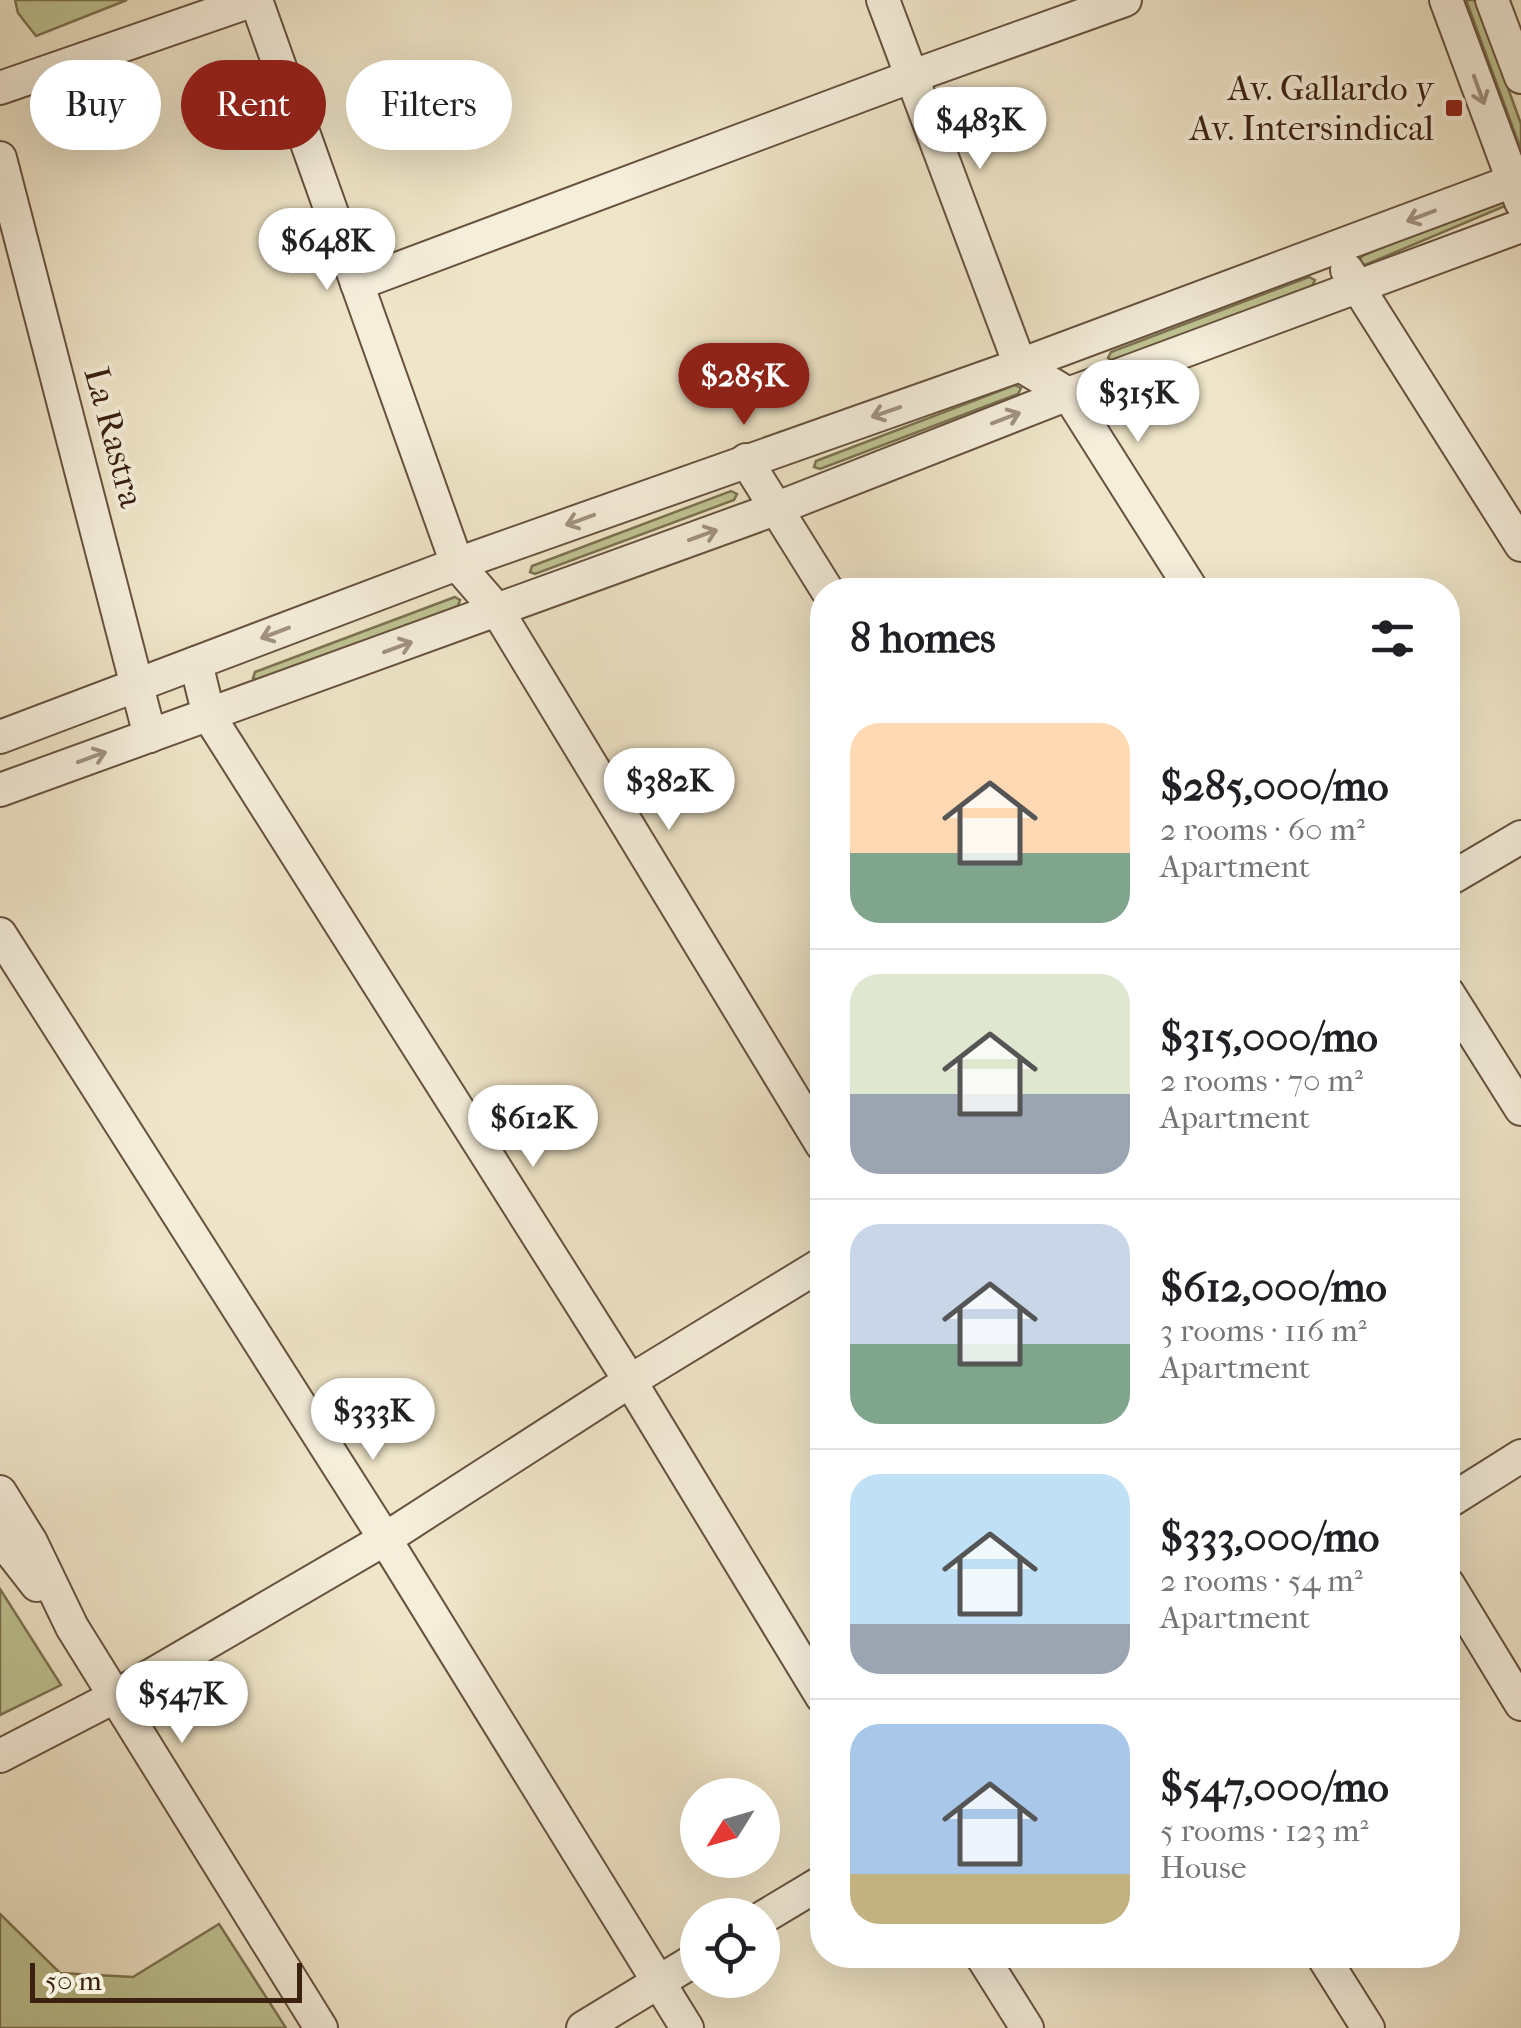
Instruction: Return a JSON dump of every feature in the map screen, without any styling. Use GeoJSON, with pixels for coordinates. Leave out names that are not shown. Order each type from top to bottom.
{"type":"FeatureCollection","features":[{"type":"Feature","properties":{"kind":"street"},"geometry":{"type":"LineString","coordinates":[[0,88],[255,0],[458,564],[497,610],[810,1125]]}},
{"type":"Feature","properties":{"kind":"street"},"geometry":{"type":"LineString","coordinates":[[883,0],[1020,366],[1068,394],[1184,578]]}},
{"type":"Feature","properties":{"kind":"street"},"geometry":{"type":"LineString","coordinates":[[357,284],[1126,0]]}},
{"type":"Feature","properties":{"kind":"street"},"geometry":{"type":"LineString","coordinates":[[0,737],[458,564],[1020,366],[1332,249],[1518,187],[1446,0]]}},
{"type":"Feature","properties":{"kind":"street"},"geometry":{"type":"LineString","coordinates":[[1492,0],[1521,78]]}},
{"type":"Feature","properties":{"kind":"street","name":"La Rastra"},"geometry":{"type":"LineString","coordinates":[[0,158],[150,736]]}},
{"type":"Feature","properties":{"kind":"street"},"geometry":{"type":"LineString","coordinates":[[0,790],[775,509],[1068,394],[1521,226]]}},
{"type":"Feature","properties":{"kind":"street"},"geometry":{"type":"LineString","coordinates":[[1332,249],[1358,284],[1521,545]]}},
{"type":"Feature","properties":{"kind":"street"},"geometry":{"type":"LineString","coordinates":[[746,460],[819,578]]}},
{"type":"Feature","properties":{"kind":"street"},"geometry":{"type":"LineString","coordinates":[[196,663],[209,716],[630,1381],[810,1678]]}},
{"type":"Feature","properties":{"kind":"street"},"geometry":{"type":"LineString","coordinates":[[1460,873],[1521,837]]}},
{"type":"Feature","properties":{"kind":"street"},"geometry":{"type":"LineString","coordinates":[[0,934],[385,1539],[687,2028]]}},
{"type":"Feature","properties":{"kind":"street"},"geometry":{"type":"LineString","coordinates":[[1460,1012],[1521,1109]]}},
{"type":"Feature","properties":{"kind":"street"},"geometry":{"type":"LineString","coordinates":[[0,1756],[114,1696],[385,1539],[630,1381],[810,1271]]}},
{"type":"Feature","properties":{"kind":"street"},"geometry":{"type":"LineString","coordinates":[[1460,1494],[1521,1456]]}},
{"type":"Feature","properties":{"kind":"street"},"geometry":{"type":"LineString","coordinates":[[0,1492],[31,1542],[72,1627],[321,2028]]}},
{"type":"Feature","properties":{"kind":"street"},"geometry":{"type":"LineString","coordinates":[[0,1538],[72,1627]]}},
{"type":"Feature","properties":{"kind":"street"},"geometry":{"type":"LineString","coordinates":[[1460,1604],[1521,1704]]}},
{"type":"Feature","properties":{"kind":"street"},"geometry":{"type":"LineString","coordinates":[[780,1907],[810,1889]]}},
{"type":"Feature","properties":{"kind":"street"},"geometry":{"type":"LineString","coordinates":[[989,1968],[1026,2028]]}},
{"type":"Feature","properties":{"kind":"street"},"geometry":{"type":"LineString","coordinates":[[1330,1968],[1368,2028]]}},
{"type":"Feature","properties":{"kind":"street"},"geometry":{"type":"LineString","coordinates":[[584,2028],[680,1969]]}},
{"type":"Feature","properties":{"kind":"green space"},"geometry":{"type":"Polygon","coordinates":[[[15,0],[127,0],[36,36],[18,13],[15,0]]]}},
{"type":"Feature","properties":{"kind":"green space"},"geometry":{"type":"Polygon","coordinates":[[[1466,0],[1476,0],[1521,124],[1521,150],[1466,0]]]}},
{"type":"Feature","properties":{"kind":"green space"},"geometry":{"type":"Polygon","coordinates":[[[1502,197],[1508,203],[1505,206],[1365,265],[1359,262],[1362,256],[1502,197]]]}},
{"type":"Feature","properties":{"kind":"green space"},"geometry":{"type":"Polygon","coordinates":[[[1309,277],[1315,280],[1312,286],[1114,361],[1108,358],[1111,352],[1309,277]]]}},
{"type":"Feature","properties":{"kind":"green space"},"geometry":{"type":"Polygon","coordinates":[[[1015,385],[1021,388],[1018,394],[820,469],[814,467],[816,461],[1015,385]]]}},
{"type":"Feature","properties":{"kind":"green space"},"geometry":{"type":"Polygon","coordinates":[[[731,491],[737,494],[734,500],[535,574],[530,572],[532,566],[731,491]]]}},
{"type":"Feature","properties":{"kind":"green space"},"geometry":{"type":"Polygon","coordinates":[[[455,597],[460,600],[458,606],[259,681],[253,678],[255,672],[455,597]]]}},
{"type":"Feature","properties":{"kind":"green space"},"geometry":{"type":"Polygon","coordinates":[[[0,1589],[61,1685],[0,1715],[0,1589]]]}},
{"type":"Feature","properties":{"kind":"green space"},"geometry":{"type":"Polygon","coordinates":[[[0,1914],[60,1973],[133,1977],[219,1924],[286,2028],[0,2028],[0,1914]]]}},
{"type":"Feature","properties":{"kind":"place","name":"Av. Gallardo y Av. Intersindical"},"geometry":{"type":"Point","coordinates":[1454,108]}}]}
